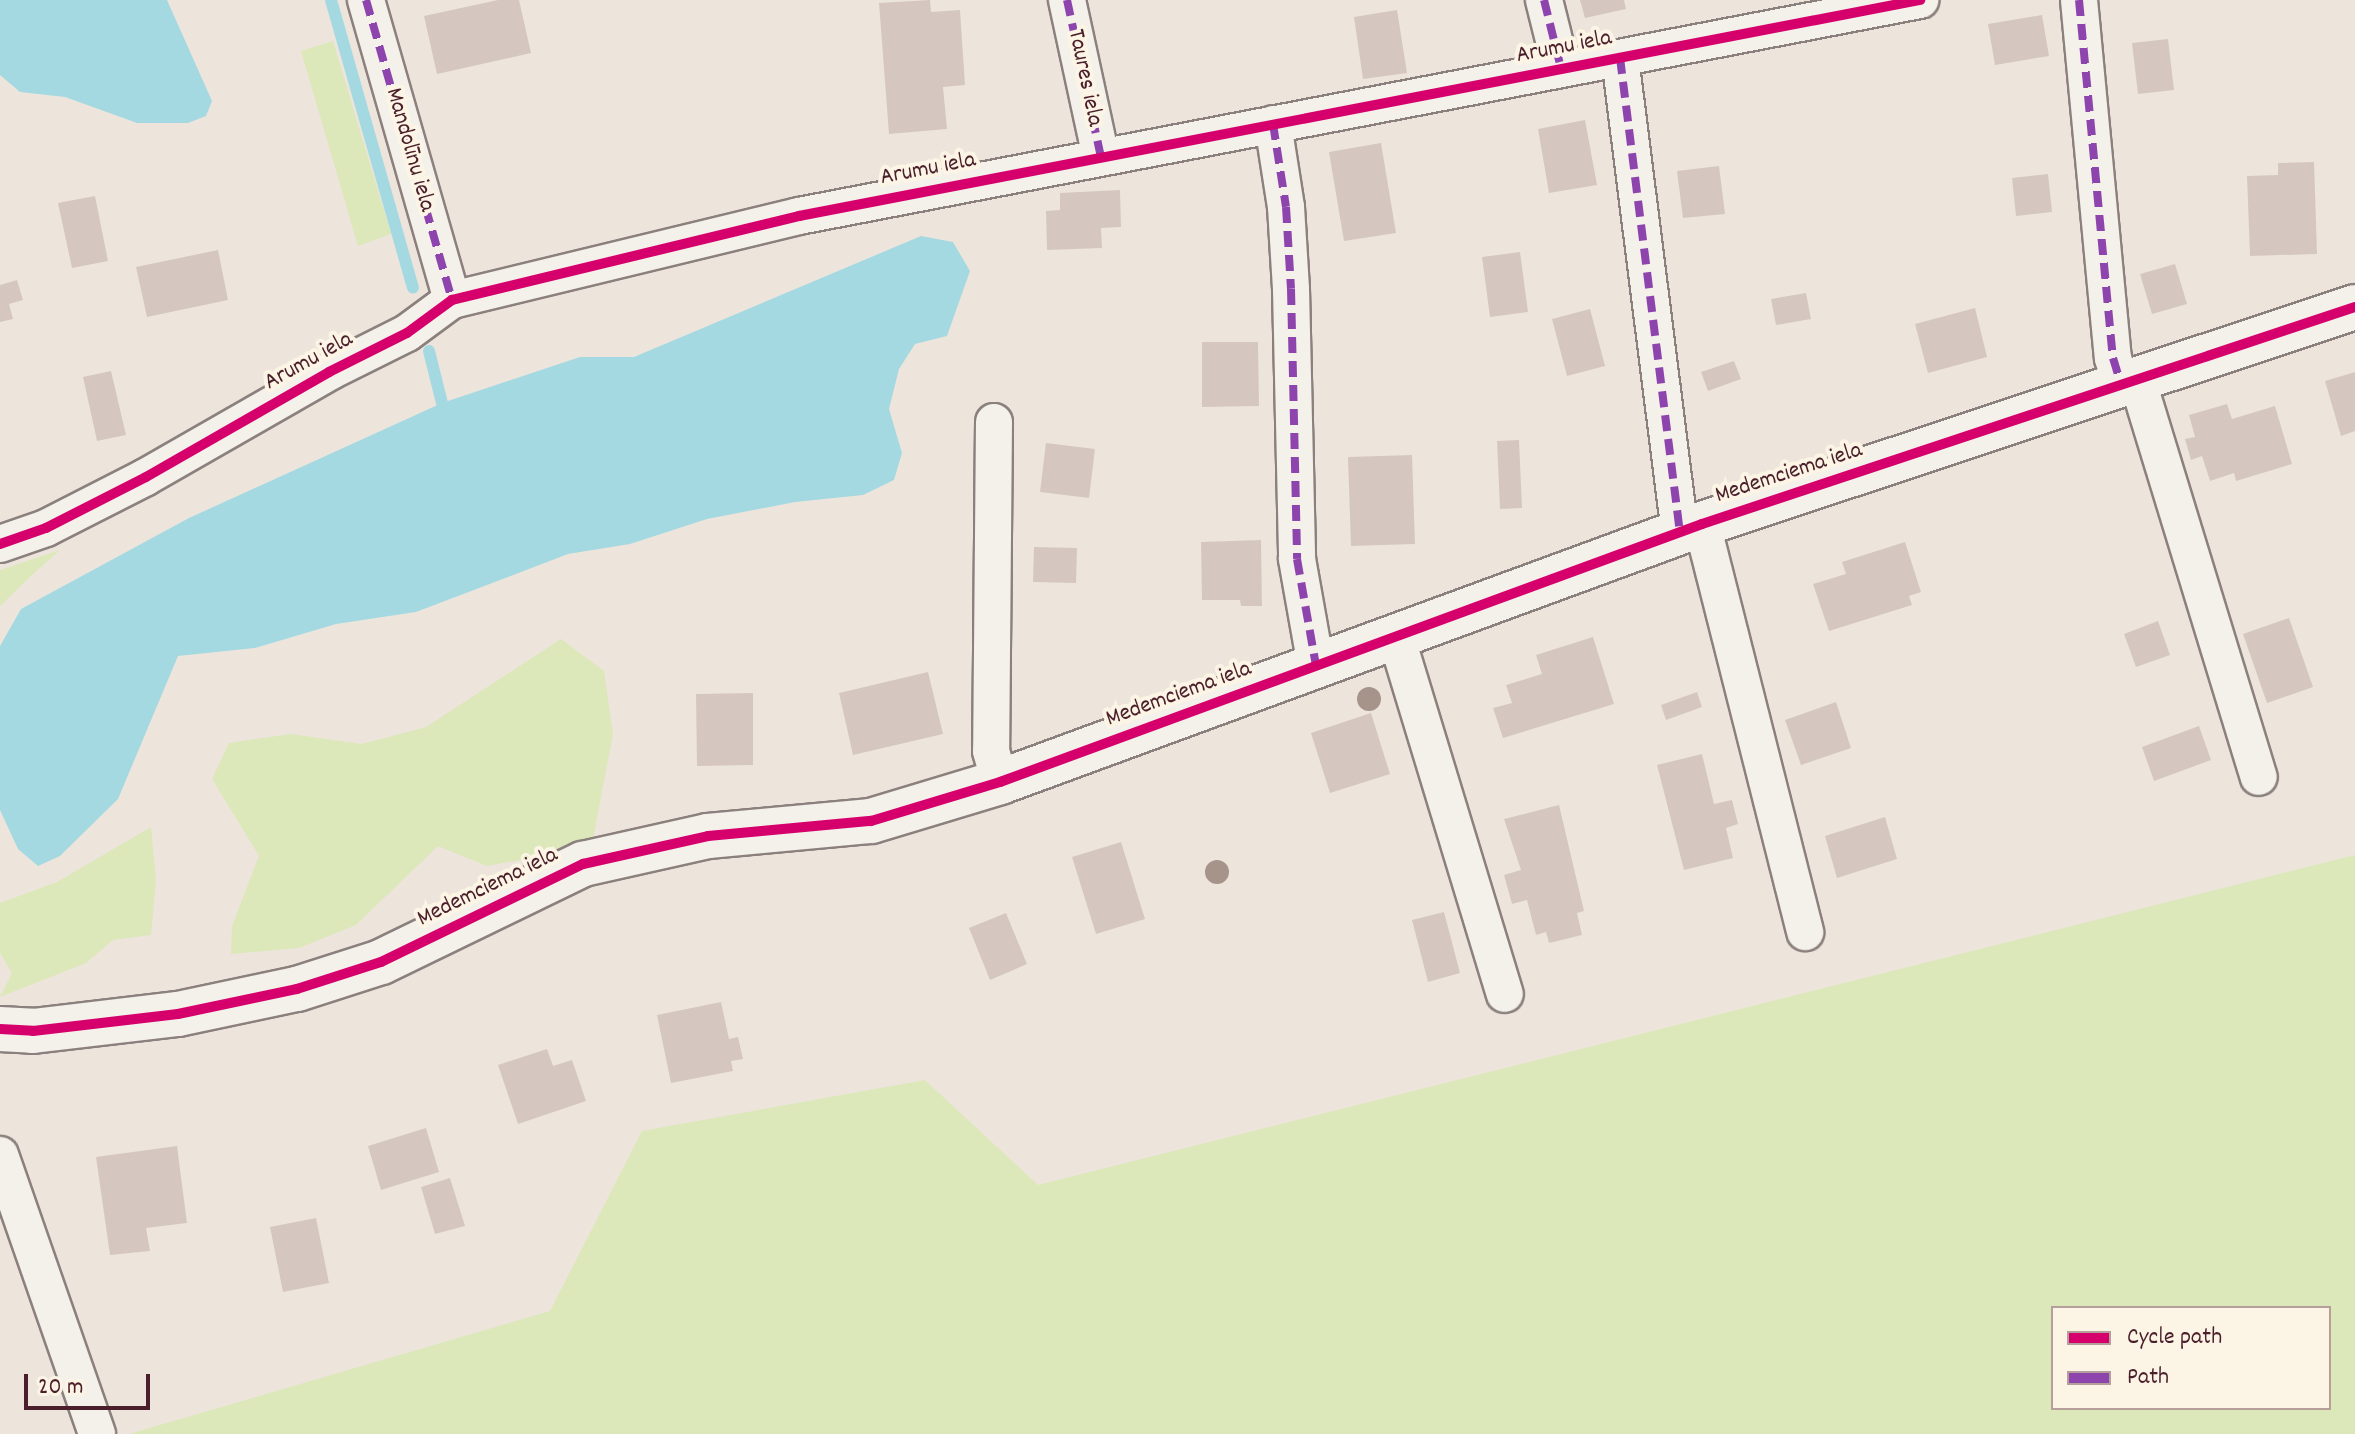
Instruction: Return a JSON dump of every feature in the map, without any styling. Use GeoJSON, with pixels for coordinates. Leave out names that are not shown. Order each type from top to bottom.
{"type":"FeatureCollection","features":[{"type":"Feature","properties":{"kind":"street","name":"Mandolīnu iela"},"geometry":{"type":"LineString","coordinates":[[366,0],[452,300]]}},
{"type":"Feature","properties":{"kind":"street","name":"Taures iela"},"geometry":{"type":"LineString","coordinates":[[1067,0],[1101,157]]}},
{"type":"Feature","properties":{"kind":"street"},"geometry":{"type":"LineString","coordinates":[[1544,0],[1561,68]]}},
{"type":"Feature","properties":{"kind":"street","name":"Arumu iela"},"geometry":{"type":"LineString","coordinates":[[0,544],[46,528],[146,477],[329,372],[407,333],[452,300],[788,218],[1920,0]]}},
{"type":"Feature","properties":{"kind":"street"},"geometry":{"type":"LineString","coordinates":[[2079,0],[2113,358],[2129,381],[2259,777]]}},
{"type":"Feature","properties":{"kind":"street","name":"Medemciema iela"},"geometry":{"type":"LineString","coordinates":[[1620,58],[1691,528],[1805,932]]}},
{"type":"Feature","properties":{"kind":"street"},"geometry":{"type":"LineString","coordinates":[[1273,124],[1288,234],[1297,559],[1316,666]]}},
{"type":"Feature","properties":{"kind":"street","name":"Medemciema iela"},"geometry":{"type":"LineString","coordinates":[[0,1029],[33,1031],[178,1014],[297,989],[381,962],[583,864],[708,836],[871,821],[1000,782],[1691,528],[2355,307]]}},
{"type":"Feature","properties":{"kind":"street"},"geometry":{"type":"LineString","coordinates":[[994,422],[991,751],[1000,782]]}},
{"type":"Feature","properties":{"kind":"street"},"geometry":{"type":"LineString","coordinates":[[1396,636],[1505,994]]}},
{"type":"Feature","properties":{"kind":"street"},"geometry":{"type":"LineString","coordinates":[[0,1155],[97,1434]]}},
{"type":"Feature","properties":{"kind":"green space"},"geometry":{"type":"Polygon","coordinates":[[[333,41],[391,234],[358,246],[301,51],[333,41]]]}},
{"type":"Feature","properties":{"kind":"green space"},"geometry":{"type":"Polygon","coordinates":[[[60,550],[31,576],[0,606],[0,570],[60,550]]]}},
{"type":"Feature","properties":{"kind":"green space"},"geometry":{"type":"Polygon","coordinates":[[[561,639],[604,671],[613,734],[593,839],[553,854],[487,866],[438,846],[356,925],[299,948],[231,954],[232,926],[259,856],[212,779],[229,743],[291,734],[362,744],[426,727],[561,639]]]}},
{"type":"Feature","properties":{"kind":"green space"},"geometry":{"type":"Polygon","coordinates":[[[151,827],[156,880],[151,935],[113,940],[86,963],[0,997],[12,973],[0,953],[0,903],[57,882],[151,827]]]}},
{"type":"Feature","properties":{"kind":"green space"},"geometry":{"type":"Polygon","coordinates":[[[2355,855],[2355,1434],[129,1434],[550,1311],[642,1131],[925,1080],[1038,1185],[2355,855]]]}},
{"type":"Feature","properties":{"kind":"water"},"geometry":{"type":"Polygon","coordinates":[[[0,0],[167,0],[212,101],[206,116],[188,123],[137,123],[65,97],[20,92],[0,75],[0,0]]]}},
{"type":"Feature","properties":{"kind":"water"},"geometry":{"type":"Polygon","coordinates":[[[921,236],[953,242],[970,271],[947,336],[915,344],[899,369],[889,409],[902,453],[894,480],[863,495],[795,502],[707,519],[630,544],[568,554],[416,612],[336,624],[255,648],[178,656],[118,799],[60,856],[38,866],[18,849],[0,810],[0,646],[21,609],[189,518],[442,403],[580,357],[634,357],[921,236]]]}},
{"type":"Feature","properties":{"kind":"building"},"geometry":{"type":"Polygon","coordinates":[[[498,0],[519,0],[531,53],[437,74],[424,16],[498,0]]]}},
{"type":"Feature","properties":{"kind":"building"},"geometry":{"type":"Polygon","coordinates":[[[930,0],[931,12],[960,10],[965,85],[943,87],[947,129],[889,134],[879,3],[930,0]]]}},
{"type":"Feature","properties":{"kind":"building"},"geometry":{"type":"Polygon","coordinates":[[[1580,0],[1624,0],[1626,9],[1585,18],[1580,0]]]}},
{"type":"Feature","properties":{"kind":"building"},"geometry":{"type":"Polygon","coordinates":[[[1397,10],[1407,73],[1363,79],[1354,17],[1397,10]]]}},
{"type":"Feature","properties":{"kind":"building"},"geometry":{"type":"Polygon","coordinates":[[[2042,15],[2049,56],[1995,65],[1988,24],[2042,15]]]}},
{"type":"Feature","properties":{"kind":"building"},"geometry":{"type":"Polygon","coordinates":[[[2168,39],[2174,90],[2138,94],[2132,43],[2168,39]]]}},
{"type":"Feature","properties":{"kind":"building"},"geometry":{"type":"Polygon","coordinates":[[[1585,120],[1597,185],[1549,193],[1538,129],[1585,120]]]}},
{"type":"Feature","properties":{"kind":"building"},"geometry":{"type":"Polygon","coordinates":[[[1381,143],[1396,233],[1344,241],[1329,152],[1381,143]]]}},
{"type":"Feature","properties":{"kind":"building"},"geometry":{"type":"Polygon","coordinates":[[[2314,162],[2317,254],[2250,256],[2247,176],[2278,175],[2278,163],[2314,162]]]}},
{"type":"Feature","properties":{"kind":"building"},"geometry":{"type":"Polygon","coordinates":[[[1719,166],[1725,214],[1683,218],[1677,171],[1719,166]]]}},
{"type":"Feature","properties":{"kind":"building"},"geometry":{"type":"Polygon","coordinates":[[[2048,174],[2052,212],[2016,216],[2012,178],[2048,174]]]}},
{"type":"Feature","properties":{"kind":"building"},"geometry":{"type":"Polygon","coordinates":[[[1120,190],[1121,227],[1101,228],[1102,248],[1047,250],[1046,211],[1060,210],[1060,193],[1120,190]]]}},
{"type":"Feature","properties":{"kind":"building"},"geometry":{"type":"Polygon","coordinates":[[[95,196],[108,261],[72,268],[58,203],[95,196]]]}},
{"type":"Feature","properties":{"kind":"building"},"geometry":{"type":"Polygon","coordinates":[[[218,250],[228,300],[147,317],[136,267],[218,250]]]}},
{"type":"Feature","properties":{"kind":"building"},"geometry":{"type":"Polygon","coordinates":[[[1520,252],[1528,312],[1490,317],[1482,257],[1520,252]]]}},
{"type":"Feature","properties":{"kind":"building"},"geometry":{"type":"Polygon","coordinates":[[[2175,264],[2187,304],[2152,314],[2140,274],[2175,264]]]}},
{"type":"Feature","properties":{"kind":"building"},"geometry":{"type":"Polygon","coordinates":[[[17,280],[23,300],[9,304],[13,319],[0,322],[0,285],[17,280]]]}},
{"type":"Feature","properties":{"kind":"building"},"geometry":{"type":"Polygon","coordinates":[[[1806,293],[1811,319],[1776,325],[1771,299],[1806,293]]]}},
{"type":"Feature","properties":{"kind":"building"},"geometry":{"type":"Polygon","coordinates":[[[1975,308],[1987,357],[1928,373],[1915,324],[1975,308]]]}},
{"type":"Feature","properties":{"kind":"building"},"geometry":{"type":"Polygon","coordinates":[[[1590,309],[1605,366],[1567,376],[1552,319],[1590,309]]]}},
{"type":"Feature","properties":{"kind":"building"},"geometry":{"type":"Polygon","coordinates":[[[1202,342],[1258,342],[1259,406],[1202,407],[1202,342]]]}},
{"type":"Feature","properties":{"kind":"building"},"geometry":{"type":"Polygon","coordinates":[[[1734,361],[1741,379],[1708,391],[1701,372],[1734,361]]]}},
{"type":"Feature","properties":{"kind":"building"},"geometry":{"type":"Polygon","coordinates":[[[111,371],[126,435],[97,441],[83,377],[111,371]]]}},
{"type":"Feature","properties":{"kind":"building"},"geometry":{"type":"Polygon","coordinates":[[[2355,372],[2355,431],[2341,436],[2325,381],[2355,372]]]}},
{"type":"Feature","properties":{"kind":"building"},"geometry":{"type":"Polygon","coordinates":[[[2227,404],[2232,419],[2275,406],[2292,464],[2236,481],[2234,473],[2210,481],[2202,456],[2191,460],[2185,439],[2195,437],[2189,415],[2227,404]]]}},
{"type":"Feature","properties":{"kind":"building"},"geometry":{"type":"Polygon","coordinates":[[[1519,440],[1522,508],[1500,509],[1497,441],[1519,440]]]}},
{"type":"Feature","properties":{"kind":"building"},"geometry":{"type":"Polygon","coordinates":[[[1046,443],[1095,449],[1089,498],[1040,492],[1046,443]]]}},
{"type":"Feature","properties":{"kind":"building"},"geometry":{"type":"Polygon","coordinates":[[[1412,455],[1415,544],[1351,546],[1348,457],[1412,455]]]}},
{"type":"Feature","properties":{"kind":"building"},"geometry":{"type":"Polygon","coordinates":[[[1261,540],[1262,606],[1241,606],[1240,600],[1202,600],[1201,542],[1261,540]]]}},
{"type":"Feature","properties":{"kind":"building"},"geometry":{"type":"Polygon","coordinates":[[[1905,542],[1921,592],[1909,596],[1912,605],[1829,631],[1813,584],[1846,574],[1842,562],[1905,542]]]}},
{"type":"Feature","properties":{"kind":"building"},"geometry":{"type":"Polygon","coordinates":[[[1034,547],[1077,548],[1076,583],[1033,582],[1034,547]]]}},
{"type":"Feature","properties":{"kind":"building"},"geometry":{"type":"Polygon","coordinates":[[[2289,618],[2313,687],[2267,703],[2243,634],[2289,618]]]}},
{"type":"Feature","properties":{"kind":"building"},"geometry":{"type":"Polygon","coordinates":[[[2158,621],[2170,655],[2136,667],[2124,634],[2158,621]]]}},
{"type":"Feature","properties":{"kind":"building"},"geometry":{"type":"Polygon","coordinates":[[[1593,637],[1614,704],[1503,738],[1493,708],[1512,703],[1506,685],[1542,674],[1536,655],[1593,637]]]}},
{"type":"Feature","properties":{"kind":"building"},"geometry":{"type":"Polygon","coordinates":[[[928,672],[943,734],[853,755],[839,693],[928,672]]]}},
{"type":"Feature","properties":{"kind":"building"},"geometry":{"type":"Polygon","coordinates":[[[1697,692],[1702,707],[1666,720],[1661,705],[1697,692]]]}},
{"type":"Feature","properties":{"kind":"building"},"geometry":{"type":"Polygon","coordinates":[[[753,693],[753,765],[697,766],[696,694],[753,693]]]}},
{"type":"Feature","properties":{"kind":"building"},"geometry":{"type":"Polygon","coordinates":[[[1836,702],[1851,748],[1801,765],[1785,720],[1836,702]]]}},
{"type":"Feature","properties":{"kind":"building"},"geometry":{"type":"Polygon","coordinates":[[[1371,713],[1390,774],[1330,793],[1311,733],[1371,713]]]}},
{"type":"Feature","properties":{"kind":"building"},"geometry":{"type":"Polygon","coordinates":[[[2199,726],[2211,760],[2154,781],[2142,747],[2199,726]]]}},
{"type":"Feature","properties":{"kind":"building"},"geometry":{"type":"Polygon","coordinates":[[[1702,754],[1714,804],[1732,800],[1738,824],[1726,828],[1733,858],[1684,870],[1657,765],[1702,754]]]}},
{"type":"Feature","properties":{"kind":"building"},"geometry":{"type":"Polygon","coordinates":[[[1559,805],[1584,911],[1577,913],[1582,935],[1549,943],[1546,932],[1536,935],[1527,900],[1512,904],[1504,875],[1521,870],[1504,819],[1559,805]]]}},
{"type":"Feature","properties":{"kind":"building"},"geometry":{"type":"Polygon","coordinates":[[[1885,817],[1897,859],[1837,878],[1825,836],[1885,817]]]}},
{"type":"Feature","properties":{"kind":"building"},"geometry":{"type":"Polygon","coordinates":[[[1121,842],[1145,919],[1096,934],[1072,857],[1121,842]]]}},
{"type":"Feature","properties":{"kind":"building"},"geometry":{"type":"Polygon","coordinates":[[[1444,912],[1460,973],[1428,982],[1412,920],[1444,912]]]}},
{"type":"Feature","properties":{"kind":"building"},"geometry":{"type":"Polygon","coordinates":[[[1006,913],[1027,964],[990,980],[969,928],[1006,913]]]}},
{"type":"Feature","properties":{"kind":"building"},"geometry":{"type":"Polygon","coordinates":[[[721,1002],[729,1039],[738,1037],[743,1059],[731,1061],[733,1071],[671,1083],[657,1015],[721,1002]]]}},
{"type":"Feature","properties":{"kind":"building"},"geometry":{"type":"Polygon","coordinates":[[[547,1049],[553,1066],[572,1060],[586,1101],[518,1124],[498,1065],[547,1049]]]}},
{"type":"Feature","properties":{"kind":"building"},"geometry":{"type":"Polygon","coordinates":[[[426,1128],[439,1172],[381,1190],[368,1146],[426,1128]]]}},
{"type":"Feature","properties":{"kind":"building"},"geometry":{"type":"Polygon","coordinates":[[[177,1146],[187,1223],[146,1228],[150,1251],[110,1255],[96,1157],[177,1146]]]}},
{"type":"Feature","properties":{"kind":"building"},"geometry":{"type":"Polygon","coordinates":[[[450,1178],[465,1226],[435,1234],[421,1187],[450,1178]]]}},
{"type":"Feature","properties":{"kind":"building"},"geometry":{"type":"Polygon","coordinates":[[[316,1218],[329,1283],[283,1292],[270,1227],[316,1218]]]}},
{"type":"Feature","properties":{"kind":"waterway"},"geometry":{"type":"LineString","coordinates":[[331,0],[413,288]]}},
{"type":"Feature","properties":{"kind":"waterway"},"geometry":{"type":"LineString","coordinates":[[429,351],[442,403]]}},
{"type":"Feature","properties":{"kind":"marked path"},"geometry":{"type":"LineString","coordinates":[[366,0],[452,300]]}},
{"type":"Feature","properties":{"kind":"marked path"},"geometry":{"type":"LineString","coordinates":[[1067,0],[1101,157]]}},
{"type":"Feature","properties":{"kind":"marked path"},"geometry":{"type":"LineString","coordinates":[[1544,0],[1561,68]]}},
{"type":"Feature","properties":{"kind":"marked path"},"geometry":{"type":"LineString","coordinates":[[2079,0],[2113,358],[2121,384]]}},
{"type":"Feature","properties":{"kind":"marked path"},"geometry":{"type":"LineString","coordinates":[[1620,58],[1680,532]]}},
{"type":"Feature","properties":{"kind":"marked path"},"geometry":{"type":"LineString","coordinates":[[1273,124],[1286,207],[1291,289],[1297,559],[1316,666]]}},
{"type":"Feature","properties":{"kind":"cycle path"},"geometry":{"type":"LineString","coordinates":[[0,544],[46,528],[146,477],[329,372],[407,333],[452,300],[799,216],[1920,0]]}},
{"type":"Feature","properties":{"kind":"cycle path"},"geometry":{"type":"LineString","coordinates":[[0,1029],[33,1031],[178,1014],[297,989],[381,962],[583,864],[708,836],[871,821],[1000,782],[1702,524],[2355,307]]}}]}
